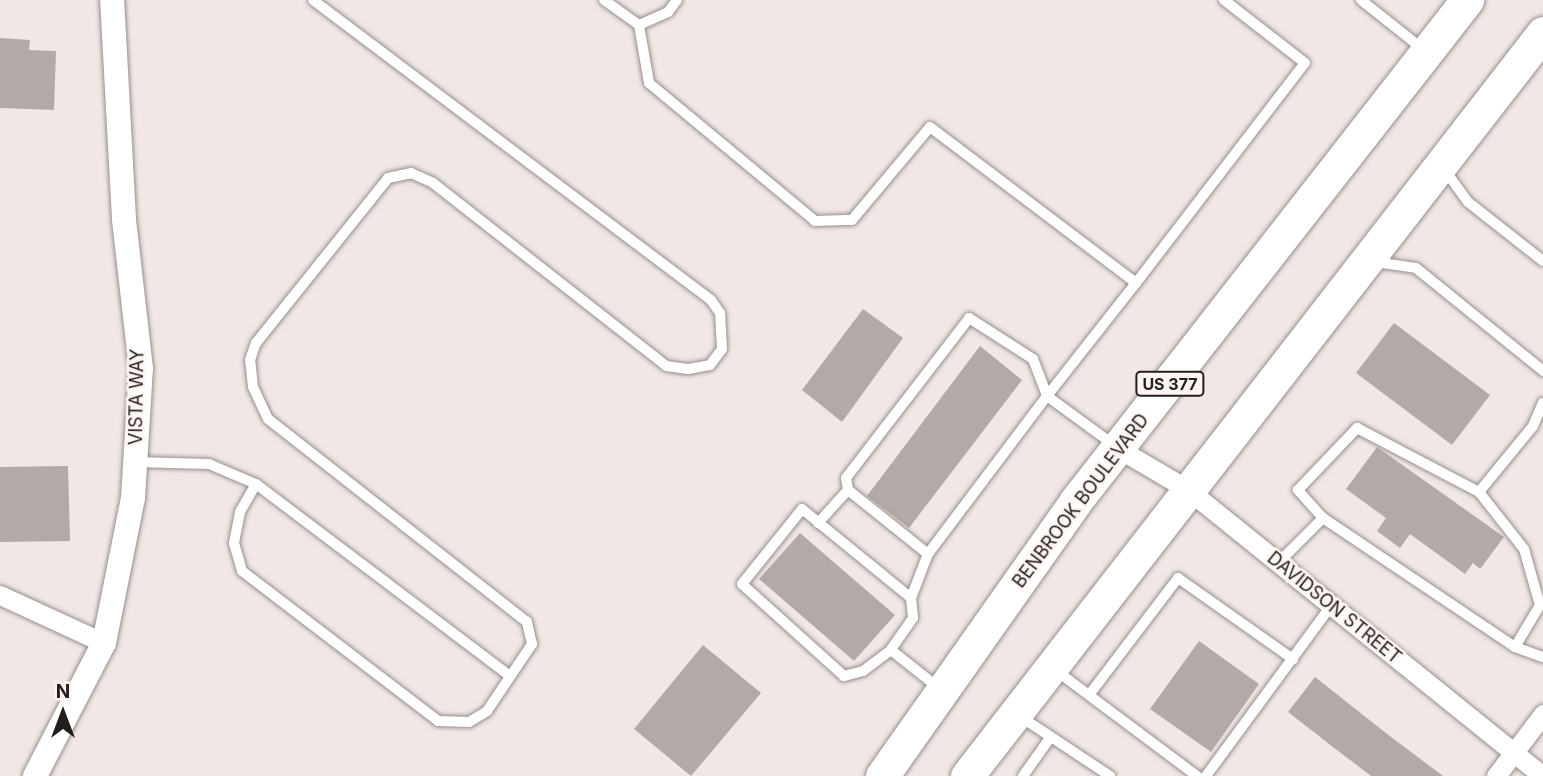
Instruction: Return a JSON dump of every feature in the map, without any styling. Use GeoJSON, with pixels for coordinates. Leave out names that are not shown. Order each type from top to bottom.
{"type":"FeatureCollection","features":[{"type":"Feature","properties":{"kind":"highway","name":"BENBROOK BOULEVARD"},"geometry":{"type":"LineString","coordinates":[[882,776],[1075,502],[1468,0]]}},
{"type":"Feature","properties":{"kind":"highway"},"geometry":{"type":"LineString","coordinates":[[967,776],[1186,489],[1543,33]]}},
{"type":"Feature","properties":{"kind":"street","name":"VISTA WAY"},"geometry":{"type":"LineString","coordinates":[[35,776],[104,643],[133,498],[141,369],[124,219],[112,0]]}},
{"type":"Feature","properties":{"kind":"street","name":"DAVIDSON STREET"},"geometry":{"type":"LineString","coordinates":[[1119,449],[1186,489],[1543,776]]}},
{"type":"Feature","properties":{"kind":"street"},"geometry":{"type":"LineString","coordinates":[[0,595],[104,643]]}},
{"type":"Feature","properties":{"kind":"street"},"geometry":{"type":"LineString","coordinates":[[1496,776],[1543,714]]}},
{"type":"Feature","properties":{"kind":"lane"},"geometry":{"type":"LineString","coordinates":[[257,484],[240,512],[234,543],[242,571],[438,721],[469,722],[487,711],[532,644],[527,622],[268,419],[253,387],[250,360],[256,343],[388,178],[411,173],[433,183],[666,366],[688,369],[710,365],[722,349],[720,313],[711,300],[313,0]]}},
{"type":"Feature","properties":{"kind":"lane"},"geometry":{"type":"LineString","coordinates":[[604,0],[639,25],[649,83],[815,221],[852,220],[930,127],[1136,283]]}},
{"type":"Feature","properties":{"kind":"lane"},"geometry":{"type":"LineString","coordinates":[[639,25],[668,12],[677,0]]}},
{"type":"Feature","properties":{"kind":"lane"},"geometry":{"type":"LineString","coordinates":[[912,598],[802,509],[742,584],[844,676],[863,671],[891,650],[913,618],[912,598],[928,554],[1306,63],[1224,0]]}},
{"type":"Feature","properties":{"kind":"lane"},"geometry":{"type":"LineString","coordinates":[[1361,0],[1427,53]]}},
{"type":"Feature","properties":{"kind":"lane"},"geometry":{"type":"LineString","coordinates":[[1440,163],[1468,202],[1543,261]]}},
{"type":"Feature","properties":{"kind":"lane"},"geometry":{"type":"LineString","coordinates":[[1364,260],[1416,268],[1543,371]]}},
{"type":"Feature","properties":{"kind":"lane"},"geometry":{"type":"LineString","coordinates":[[928,554],[848,490],[846,478],[969,318],[1032,359],[1047,396],[1119,449]]}},
{"type":"Feature","properties":{"kind":"lane"},"geometry":{"type":"LineString","coordinates":[[1479,492],[1534,426],[1543,403]]}},
{"type":"Feature","properties":{"kind":"lane"},"geometry":{"type":"LineString","coordinates":[[1515,647],[1540,605],[1524,550],[1479,492],[1357,428],[1297,490],[1323,519],[1515,647],[1543,657]]}},
{"type":"Feature","properties":{"kind":"lane"},"geometry":{"type":"LineString","coordinates":[[135,462],[209,464],[257,484],[510,676]]}},
{"type":"Feature","properties":{"kind":"lane"},"geometry":{"type":"LineString","coordinates":[[818,523],[848,490]]}},
{"type":"Feature","properties":{"kind":"lane"},"geometry":{"type":"LineString","coordinates":[[1279,564],[1323,519]]}},
{"type":"Feature","properties":{"kind":"lane"},"geometry":{"type":"LineString","coordinates":[[1089,695],[1178,578],[1293,659]]}},
{"type":"Feature","properties":{"kind":"lane"},"geometry":{"type":"LineString","coordinates":[[1206,776],[1331,606]]}},
{"type":"Feature","properties":{"kind":"lane"},"geometry":{"type":"LineString","coordinates":[[891,650],[942,690]]}},
{"type":"Feature","properties":{"kind":"lane"},"geometry":{"type":"LineString","coordinates":[[1051,666],[1197,776]]}},
{"type":"Feature","properties":{"kind":"lane"},"geometry":{"type":"LineString","coordinates":[[1015,713],[1110,776]]}},
{"type":"Feature","properties":{"kind":"lane"},"geometry":{"type":"LineString","coordinates":[[1023,776],[1050,738]]}},
{"type":"Feature","properties":{"kind":"building"},"geometry":{"type":"Polygon","coordinates":[[[0,38],[30,40],[29,50],[56,51],[54,110],[0,108],[0,38]]]}},
{"type":"Feature","properties":{"kind":"building"},"geometry":{"type":"Polygon","coordinates":[[[863,309],[903,338],[842,422],[802,390],[863,309]]]}},
{"type":"Feature","properties":{"kind":"building"},"geometry":{"type":"Polygon","coordinates":[[[1394,323],[1490,395],[1452,445],[1356,373],[1394,323]]]}},
{"type":"Feature","properties":{"kind":"building"},"geometry":{"type":"Polygon","coordinates":[[[980,346],[1022,380],[909,528],[867,496],[980,346]]]}},
{"type":"Feature","properties":{"kind":"building"},"geometry":{"type":"Polygon","coordinates":[[[1377,447],[1504,537],[1480,569],[1473,563],[1465,574],[1410,534],[1400,548],[1377,531],[1386,518],[1346,489],[1377,447]]]}},
{"type":"Feature","properties":{"kind":"building"},"geometry":{"type":"Polygon","coordinates":[[[68,466],[70,541],[0,542],[0,467],[68,466]]]}},
{"type":"Feature","properties":{"kind":"building"},"geometry":{"type":"Polygon","coordinates":[[[800,533],[895,615],[854,661],[759,579],[800,533]]]}},
{"type":"Feature","properties":{"kind":"building"},"geometry":{"type":"Polygon","coordinates":[[[1199,641],[1259,684],[1211,752],[1150,709],[1199,641]]]}},
{"type":"Feature","properties":{"kind":"building"},"geometry":{"type":"Polygon","coordinates":[[[703,645],[761,693],[691,776],[634,729],[703,645]]]}},
{"type":"Feature","properties":{"kind":"building"},"geometry":{"type":"Polygon","coordinates":[[[1315,677],[1443,776],[1371,776],[1333,747],[1288,712],[1315,677]]]}}]}
